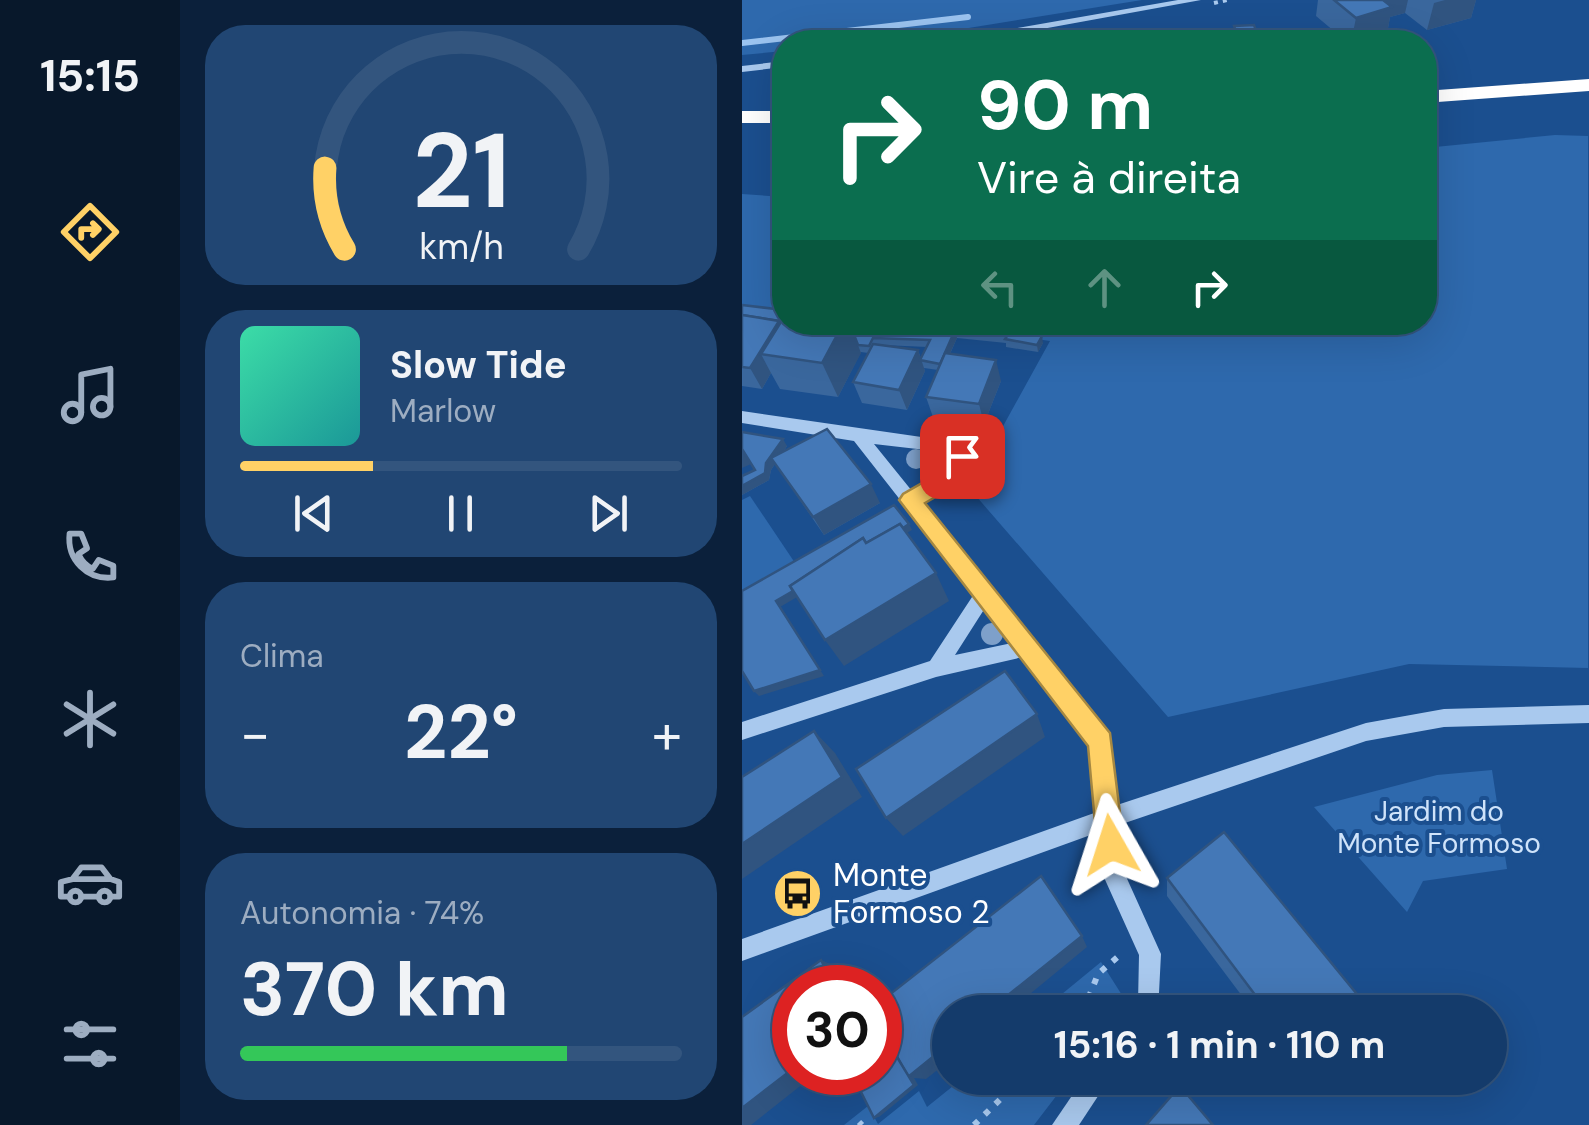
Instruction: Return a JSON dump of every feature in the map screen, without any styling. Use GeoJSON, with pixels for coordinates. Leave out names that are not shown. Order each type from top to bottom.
{"type":"FeatureCollection","features":[{"type":"Feature","properties":{"kind":"highway"},"geometry":{"type":"LineString","coordinates":[[1437,76],[1588,65]]}},
{"type":"Feature","properties":{"kind":"highway"},"geometry":{"type":"LineString","coordinates":[[1437,96],[1588,85]]}},
{"type":"Feature","properties":{"kind":"highway"},"geometry":{"type":"LineString","coordinates":[[742,118],[772,117]]}},
{"type":"Feature","properties":{"kind":"highway"},"geometry":{"type":"LineString","coordinates":[[742,135],[772,134]]}},
{"type":"Feature","properties":{"kind":"street"},"geometry":{"type":"LineString","coordinates":[[1024,30],[1196,0]]}},
{"type":"Feature","properties":{"kind":"street"},"geometry":{"type":"LineString","coordinates":[[742,69],[772,65]]}},
{"type":"Feature","properties":{"kind":"street"},"geometry":{"type":"LineString","coordinates":[[742,417],[956,447],[962,456],[948,478],[910,500]]}},
{"type":"Feature","properties":{"kind":"street"},"geometry":{"type":"LineString","coordinates":[[859,436],[1101,741],[1114,872],[1150,954],[1149,995]]}},
{"type":"Feature","properties":{"kind":"street"},"geometry":{"type":"LineString","coordinates":[[936,668],[984,594]]}},
{"type":"Feature","properties":{"kind":"street"},"geometry":{"type":"LineString","coordinates":[[742,731],[936,668],[1027,648]]}},
{"type":"Feature","properties":{"kind":"street"},"geometry":{"type":"LineString","coordinates":[[742,950],[1108,818],[1366,732],[1444,718],[1588,714]]}},
{"type":"Feature","properties":{"kind":"street"},"geometry":{"type":"LineString","coordinates":[[1561,717],[1588,729]]}},
{"type":"Feature","properties":{"kind":"street"},"geometry":{"type":"LineString","coordinates":[[1064,1125],[1086,1095]]}},
{"type":"Feature","properties":{"kind":"path"},"geometry":{"type":"LineString","coordinates":[[1090,995],[1098,974],[1142,936]]}},
{"type":"Feature","properties":{"kind":"path"},"geometry":{"type":"LineString","coordinates":[[974,1125],[1005,1095]]}},
{"type":"Feature","properties":{"kind":"green space"},"geometry":{"type":"Polygon","coordinates":[[[742,0],[1142,0],[956,30],[772,30],[772,52],[742,55],[742,0]]]}},
{"type":"Feature","properties":{"kind":"green space"},"geometry":{"type":"Polygon","coordinates":[[[1555,135],[1588,136],[1588,668],[1409,664],[1168,717],[969,488],[1050,341],[1007,335],[1437,335],[1437,147],[1555,135]]]}},
{"type":"Feature","properties":{"kind":"green space"},"geometry":{"type":"Polygon","coordinates":[[[742,194],[772,196],[772,309],[742,306],[742,194]]]}},
{"type":"Feature","properties":{"kind":"green space"},"geometry":{"type":"Polygon","coordinates":[[[750,496],[795,563],[742,593],[742,500],[750,496]]]}},
{"type":"Feature","properties":{"kind":"green space","name":"Jardim do Monte Formoso"},"geometry":{"type":"Polygon","coordinates":[[[1492,770],[1507,869],[1423,881],[1407,912],[1314,807],[1437,775],[1492,770]]]}},
{"type":"Feature","properties":{"kind":"green space"},"geometry":{"type":"Polygon","coordinates":[[[1101,962],[1122,995],[1061,995],[1101,962]]]}},
{"type":"Feature","properties":{"kind":"green space"},"geometry":{"type":"Polygon","coordinates":[[[919,1091],[927,1107],[942,1095],[1057,1095],[1034,1125],[844,1125],[868,1106],[878,1124],[919,1091]]]}},
{"type":"Feature","properties":{"kind":"building"},"geometry":{"type":"Polygon","coordinates":[[[1334,0],[1383,0],[1392,7],[1356,18],[1334,0]]]}},
{"type":"Feature","properties":{"kind":"building"},"geometry":{"type":"Polygon","coordinates":[[[1254,25],[1256,30],[1236,30],[1234,26],[1254,25]]]}},
{"type":"Feature","properties":{"kind":"building"},"geometry":{"type":"Polygon","coordinates":[[[742,305],[772,309],[772,320],[742,315],[742,305]]]}},
{"type":"Feature","properties":{"kind":"building"},"geometry":{"type":"Polygon","coordinates":[[[742,315],[772,320],[772,332],[750,368],[742,367],[742,315]]]}},
{"type":"Feature","properties":{"kind":"building"},"geometry":{"type":"Polygon","coordinates":[[[773,335],[837,335],[822,363],[761,354],[773,335]]]}},
{"type":"Feature","properties":{"kind":"building"},"geometry":{"type":"Polygon","coordinates":[[[854,335],[953,335],[940,364],[920,360],[930,340],[873,338],[869,346],[858,345],[854,335]]]}},
{"type":"Feature","properties":{"kind":"building"},"geometry":{"type":"Polygon","coordinates":[[[998,335],[1042,336],[1037,345],[1005,339],[1007,336],[998,335]]]}},
{"type":"Feature","properties":{"kind":"building"},"geometry":{"type":"Polygon","coordinates":[[[873,344],[918,350],[899,390],[853,382],[873,344]]]}},
{"type":"Feature","properties":{"kind":"building"},"geometry":{"type":"Polygon","coordinates":[[[945,353],[996,360],[979,404],[926,397],[945,353]]]}},
{"type":"Feature","properties":{"kind":"building"},"geometry":{"type":"Polygon","coordinates":[[[827,429],[871,484],[813,517],[771,458],[827,429]]]}},
{"type":"Feature","properties":{"kind":"building"},"geometry":{"type":"Polygon","coordinates":[[[742,432],[783,439],[766,463],[765,473],[742,486],[742,476],[755,470],[742,449],[742,432]]]}},
{"type":"Feature","properties":{"kind":"building"},"geometry":{"type":"Polygon","coordinates":[[[894,505],[909,524],[903,528],[900,524],[866,543],[863,538],[790,586],[793,591],[776,601],[820,670],[754,691],[742,671],[742,591],[894,505]]]}},
{"type":"Feature","properties":{"kind":"building"},"geometry":{"type":"Polygon","coordinates":[[[900,524],[936,573],[825,640],[790,586],[863,538],[866,543],[900,524]]]}},
{"type":"Feature","properties":{"kind":"building"},"geometry":{"type":"Polygon","coordinates":[[[1005,671],[1037,714],[886,818],[856,769],[1005,671]]]}},
{"type":"Feature","properties":{"kind":"building"},"geometry":{"type":"Polygon","coordinates":[[[814,731],[842,777],[742,844],[742,777],[814,731]]]}},
{"type":"Feature","properties":{"kind":"building"},"geometry":{"type":"Polygon","coordinates":[[[1224,832],[1356,993],[1255,995],[1167,878],[1224,832]]]}},
{"type":"Feature","properties":{"kind":"building"},"geometry":{"type":"Polygon","coordinates":[[[1041,876],[1082,936],[1008,995],[932,995],[932,1058],[908,1077],[902,1066],[902,985],[1041,876]]]}},
{"type":"Feature","properties":{"kind":"building"},"geometry":{"type":"Polygon","coordinates":[[[772,995],[772,1085],[742,1108],[742,1017],[772,995]]]}},
{"type":"Feature","properties":{"kind":"building"},"geometry":{"type":"Polygon","coordinates":[[[902,1065],[914,1085],[902,1095],[902,1065]]]}},
{"type":"Feature","properties":{"kind":"building"},"geometry":{"type":"Polygon","coordinates":[[[862,1095],[902,1095],[874,1118],[862,1095]]]}},
{"type":"Feature","properties":{"kind":"building"},"geometry":{"type":"Polygon","coordinates":[[[1172,1095],[1188,1095],[1213,1125],[1146,1125],[1172,1095]]]}},
{"type":"Feature","properties":{"kind":"waterway"},"geometry":{"type":"LineString","coordinates":[[855,30],[968,17]]}},
{"type":"Feature","properties":{"kind":"waterway"},"geometry":{"type":"LineString","coordinates":[[742,43],[772,40]]}},
{"type":"Feature","properties":{"kind":"place","name":"Monte Formoso 2"},"geometry":{"type":"Point","coordinates":[798,893]}},
{"type":"Feature","properties":{"kind":"route"},"geometry":{"type":"LineString","coordinates":[[962,456],[948,478],[910,500],[1101,741],[1111,845]]}}]}
